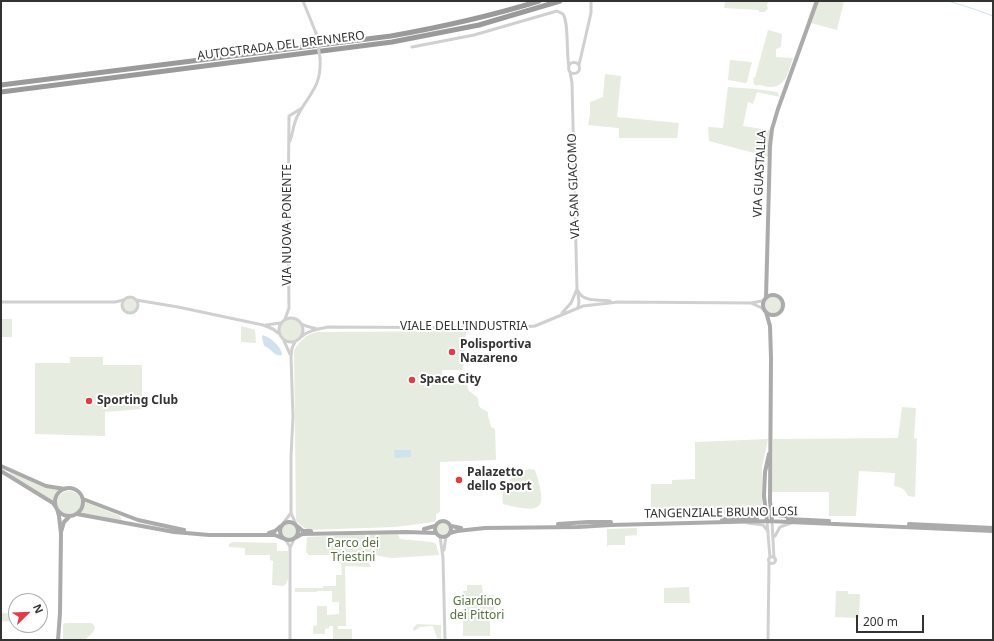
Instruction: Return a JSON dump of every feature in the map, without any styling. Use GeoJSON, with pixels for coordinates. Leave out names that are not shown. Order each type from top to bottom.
{"type":"FeatureCollection","features":[{"type":"Feature","properties":{"kind":"highway","name":"AUTOSTRADA DEL BRENNERO"},"geometry":{"type":"LineString","coordinates":[[1,85],[391,36],[479,18],[539,1]]}},
{"type":"Feature","properties":{"kind":"highway","name":"AUTOSTRADA DEL BRENNERO"},"geometry":{"type":"LineString","coordinates":[[1,92],[392,42],[479,25],[560,1]]}},
{"type":"Feature","properties":{"kind":"main road","name":"VIA GUASTALLA"},"geometry":{"type":"LineString","coordinates":[[766,298],[772,129],[817,1]]}},
{"type":"Feature","properties":{"kind":"main road"},"geometry":{"type":"LineString","coordinates":[[766,284],[770,290],[780,298],[783,306],[780,312],[775,315],[770,326]]}},
{"type":"Feature","properties":{"kind":"main road"},"geometry":{"type":"LineString","coordinates":[[772,520],[770,508],[770,326],[763,305],[766,298],[770,295],[775,295]]}},
{"type":"Feature","properties":{"kind":"main road"},"geometry":{"type":"LineString","coordinates":[[765,310],[769,314],[775,315]]}},
{"type":"Feature","properties":{"kind":"main road"},"geometry":{"type":"LineString","coordinates":[[767,519],[764,493],[764,472],[771,441]]}},
{"type":"Feature","properties":{"kind":"main road"},"geometry":{"type":"LineString","coordinates":[[1,466],[46,486],[65,490],[71,489],[76,491],[82,499],[138,520],[180,530],[270,533],[276,530],[284,522],[291,521],[300,529],[306,531],[421,530],[435,526],[442,520],[447,521],[451,526],[450,533],[446,536],[440,536],[436,532],[435,526]]}},
{"type":"Feature","properties":{"kind":"main road"},"geometry":{"type":"LineString","coordinates":[[1,471],[53,503],[63,514],[70,516]]}},
{"type":"Feature","properties":{"kind":"main road"},"geometry":{"type":"LineString","coordinates":[[764,472],[771,471]]}},
{"type":"Feature","properties":{"kind":"main road"},"geometry":{"type":"LineString","coordinates":[[58,640],[61,534],[56,499],[60,493],[65,490]]}},
{"type":"Feature","properties":{"kind":"main road"},"geometry":{"type":"LineString","coordinates":[[764,493],[770,493]]}},
{"type":"Feature","properties":{"kind":"main road"},"geometry":{"type":"LineString","coordinates":[[77,514],[82,507],[82,499]]}},
{"type":"Feature","properties":{"kind":"main road"},"geometry":{"type":"LineString","coordinates":[[740,518],[759,513],[765,507]]}},
{"type":"Feature","properties":{"kind":"main road"},"geometry":{"type":"LineString","coordinates":[[770,508],[772,512],[777,515],[804,520]]}},
{"type":"Feature","properties":{"kind":"main road"},"geometry":{"type":"LineString","coordinates":[[61,534],[64,522],[70,516],[77,514],[167,531],[209,535],[275,535],[284,539],[294,538],[302,534],[436,532]]}},
{"type":"Feature","properties":{"kind":"main road","name":"TANGENZIALE BRUNO LOSI"},"geometry":{"type":"LineString","coordinates":[[451,526],[466,528],[588,522],[740,518],[793,522],[993,531]]}},
{"type":"Feature","properties":{"kind":"main road","name":"TANGENZIALE BRUNO LOSI"},"geometry":{"type":"LineString","coordinates":[[450,533],[485,528],[578,527],[767,519]]}},
{"type":"Feature","properties":{"kind":"main road","name":"TANGENZIALE BRUNO LOSI"},"geometry":{"type":"LineString","coordinates":[[772,520],[993,528]]}},
{"type":"Feature","properties":{"kind":"main road"},"geometry":{"type":"LineString","coordinates":[[294,538],[298,532],[296,525]]}},
{"type":"Feature","properties":{"kind":"main road"},"geometry":{"type":"LineString","coordinates":[[280,526],[280,532],[284,539]]}},
{"type":"Feature","properties":{"kind":"street","name":"VIA NUOVA PONENTE"},"geometry":{"type":"LineString","coordinates":[[289,143],[296,118],[316,87],[320,74],[320,58],[316,33],[303,1]]}},
{"type":"Feature","properties":{"kind":"street"},"geometry":{"type":"LineString","coordinates":[[412,47],[474,35],[557,11],[563,14],[566,20],[567,55],[570,72],[576,73],[579,70],[591,13],[591,1]]}},
{"type":"Feature","properties":{"kind":"street"},"geometry":{"type":"LineString","coordinates":[[567,55],[570,61],[579,65]]}},
{"type":"Feature","properties":{"kind":"street"},"geometry":{"type":"LineString","coordinates":[[569,66],[580,60]]}},
{"type":"Feature","properties":{"kind":"street","name":"VIA SAN GIACOMO"},"geometry":{"type":"LineString","coordinates":[[570,72],[572,84],[578,307]]}},
{"type":"Feature","properties":{"kind":"street","name":"VIA SAN GIACOMO"},"geometry":{"type":"LineString","coordinates":[[572,84],[576,73]]}},
{"type":"Feature","properties":{"kind":"street","name":"VIA NUOVA PONENTE"},"geometry":{"type":"LineString","coordinates":[[285,319],[289,308],[289,116],[302,108]]}},
{"type":"Feature","properties":{"kind":"street"},"geometry":{"type":"LineString","coordinates":[[577,291],[582,298],[618,302]]}},
{"type":"Feature","properties":{"kind":"street","name":"VIA SAN GIACOMO"},"geometry":{"type":"LineString","coordinates":[[559,316],[571,303],[577,291]]}},
{"type":"Feature","properties":{"kind":"street"},"geometry":{"type":"LineString","coordinates":[[1,302],[115,302],[130,297],[144,302],[263,325],[278,333],[288,348],[291,357]]}},
{"type":"Feature","properties":{"kind":"street"},"geometry":{"type":"LineString","coordinates":[[574,298],[574,303],[578,307]]}},
{"type":"Feature","properties":{"kind":"street","name":"VIALE DELL'INDUSTRIA"},"geometry":{"type":"LineString","coordinates":[[301,338],[306,333],[317,329],[342,327],[535,326],[578,307],[618,302],[751,303],[762,301],[766,298]]}},
{"type":"Feature","properties":{"kind":"street"},"geometry":{"type":"LineString","coordinates":[[122,307],[124,300]]}},
{"type":"Feature","properties":{"kind":"street"},"geometry":{"type":"LineString","coordinates":[[136,300],[138,307]]}},
{"type":"Feature","properties":{"kind":"street"},"geometry":{"type":"LineString","coordinates":[[115,302],[122,307],[124,312],[130,314],[136,311],[144,302]]}},
{"type":"Feature","properties":{"kind":"street","name":"VIALE DELL'INDUSTRIA"},"geometry":{"type":"LineString","coordinates":[[751,303],[765,310]]}},
{"type":"Feature","properties":{"kind":"street","name":"VIA NUOVA PONENTE"},"geometry":{"type":"LineString","coordinates":[[289,308],[294,318]]}},
{"type":"Feature","properties":{"kind":"street"},"geometry":{"type":"LineString","coordinates":[[278,333],[280,323],[290,317],[294,318],[301,324],[303,331],[301,338],[292,348],[291,357],[293,417],[291,513],[296,525]]}},
{"type":"Feature","properties":{"kind":"street"},"geometry":{"type":"LineString","coordinates":[[263,325],[280,323]]}},
{"type":"Feature","properties":{"kind":"street","name":"VIALE DELL'INDUSTRIA"},"geometry":{"type":"LineString","coordinates":[[301,324],[317,329]]}},
{"type":"Feature","properties":{"kind":"street"},"geometry":{"type":"LineString","coordinates":[[283,340],[296,342]]}},
{"type":"Feature","properties":{"kind":"street"},"geometry":{"type":"LineString","coordinates":[[284,522],[291,513]]}},
{"type":"Feature","properties":{"kind":"street"},"geometry":{"type":"LineString","coordinates":[[767,519],[770,558],[768,560],[771,563],[768,640]]}},
{"type":"Feature","properties":{"kind":"street"},"geometry":{"type":"LineString","coordinates":[[771,563],[775,562],[772,520]]}},
{"type":"Feature","properties":{"kind":"street"},"geometry":{"type":"LineString","coordinates":[[744,521],[763,526],[766,528],[768,533]]}},
{"type":"Feature","properties":{"kind":"street"},"geometry":{"type":"LineString","coordinates":[[774,538],[780,527],[793,522]]}},
{"type":"Feature","properties":{"kind":"street"},"geometry":{"type":"LineString","coordinates":[[440,536],[443,558],[445,640]]}},
{"type":"Feature","properties":{"kind":"street"},"geometry":{"type":"LineString","coordinates":[[443,558],[446,536]]}},
{"type":"Feature","properties":{"kind":"street"},"geometry":{"type":"LineString","coordinates":[[290,640],[290,548],[294,538]]}},
{"type":"Feature","properties":{"kind":"street"},"geometry":{"type":"LineString","coordinates":[[284,539],[290,548]]}},
{"type":"Feature","properties":{"kind":"green space"},"geometry":{"type":"Polygon","coordinates":[[[725,1],[768,1],[768,8],[765,12],[759,12],[759,10],[724,8],[725,1]]]}},
{"type":"Feature","properties":{"kind":"green space"},"geometry":{"type":"Polygon","coordinates":[[[814,1],[844,1],[837,30],[807,22],[814,1]]]}},
{"type":"Feature","properties":{"kind":"green space"},"geometry":{"type":"Polygon","coordinates":[[[768,30],[782,34],[781,47],[776,49],[776,57],[793,58],[786,77],[780,84],[770,87],[760,85],[757,86],[754,84],[753,77],[755,78],[768,30]]]}},
{"type":"Feature","properties":{"kind":"green space"},"geometry":{"type":"Polygon","coordinates":[[[730,60],[752,62],[747,82],[745,83],[728,80],[730,60]]]}},
{"type":"Feature","properties":{"kind":"green space"},"geometry":{"type":"Polygon","coordinates":[[[605,74],[621,76],[617,117],[679,123],[677,138],[619,138],[619,128],[588,125],[590,102],[603,97],[605,74]]]}},
{"type":"Feature","properties":{"kind":"green space"},"geometry":{"type":"Polygon","coordinates":[[[728,87],[777,92],[780,97],[757,92],[753,104],[748,102],[743,126],[771,130],[769,157],[709,141],[708,127],[723,128],[728,87]]]}},
{"type":"Feature","properties":{"kind":"green space"},"geometry":{"type":"Polygon","coordinates":[[[770,297],[776,297],[781,302],[779,311],[776,313],[770,313],[765,308],[765,302],[770,297]]]}},
{"type":"Feature","properties":{"kind":"green space"},"geometry":{"type":"Polygon","coordinates":[[[130,298],[135,300],[137,305],[135,310],[130,312],[125,310],[123,305],[125,300],[130,298]]]}},
{"type":"Feature","properties":{"kind":"green space"},"geometry":{"type":"Polygon","coordinates":[[[1,319],[12,319],[12,337],[1,337],[1,319]]]}},
{"type":"Feature","properties":{"kind":"green space"},"geometry":{"type":"Polygon","coordinates":[[[291,319],[299,322],[302,330],[299,338],[291,341],[283,338],[280,330],[283,322],[291,319]]]}},
{"type":"Feature","properties":{"kind":"green space"},"geometry":{"type":"Polygon","coordinates":[[[241,326],[255,330],[256,343],[241,342],[241,326]]]}},
{"type":"Feature","properties":{"kind":"green space"},"geometry":{"type":"Polygon","coordinates":[[[466,331],[463,370],[442,370],[442,383],[467,384],[468,390],[478,398],[480,407],[488,412],[491,427],[495,429],[496,460],[440,462],[440,512],[436,514],[436,520],[434,522],[395,527],[307,530],[299,524],[296,520],[294,350],[304,338],[317,332],[466,331]]]}},
{"type":"Feature","properties":{"kind":"green space","name":"Sporting Club"},"geometry":{"type":"Polygon","coordinates":[[[70,357],[103,357],[103,365],[142,365],[142,409],[105,412],[105,436],[35,434],[35,363],[70,363],[70,357]]]}},
{"type":"Feature","properties":{"kind":"green space"},"geometry":{"type":"Polygon","coordinates":[[[902,407],[916,408],[914,438],[917,439],[915,497],[908,496],[902,489],[894,486],[895,473],[859,471],[856,516],[829,516],[829,492],[772,492],[773,439],[898,438],[902,407]]]}},
{"type":"Feature","properties":{"kind":"green space"},"geometry":{"type":"Polygon","coordinates":[[[768,439],[762,467],[763,498],[761,507],[757,512],[753,514],[651,516],[651,484],[672,484],[672,480],[695,479],[695,442],[768,439]]]}},
{"type":"Feature","properties":{"kind":"green space"},"geometry":{"type":"Polygon","coordinates":[[[530,469],[535,470],[539,483],[541,501],[539,506],[527,509],[503,504],[504,492],[509,481],[518,474],[530,469]]]}},
{"type":"Feature","properties":{"kind":"green space"},"geometry":{"type":"Polygon","coordinates":[[[10,472],[49,488],[60,490],[54,502],[9,475],[10,472]]]}},
{"type":"Feature","properties":{"kind":"green space"},"geometry":{"type":"Polygon","coordinates":[[[69,491],[74,492],[80,498],[80,508],[74,514],[69,515],[64,514],[58,508],[57,503],[58,498],[64,492],[69,491]]]}},
{"type":"Feature","properties":{"kind":"green space"},"geometry":{"type":"Polygon","coordinates":[[[85,502],[120,516],[122,521],[81,513],[85,502]]]}},
{"type":"Feature","properties":{"kind":"green space"},"geometry":{"type":"Polygon","coordinates":[[[443,522],[448,524],[450,529],[448,534],[443,536],[438,534],[436,529],[438,524],[443,522]]]}},
{"type":"Feature","properties":{"kind":"green space"},"geometry":{"type":"Polygon","coordinates":[[[289,523],[296,528],[297,531],[292,538],[289,539],[282,534],[281,531],[286,524],[289,523]]]}},
{"type":"Feature","properties":{"kind":"green space"},"geometry":{"type":"Polygon","coordinates":[[[637,528],[637,535],[625,536],[625,545],[609,545],[607,547],[607,529],[637,528]]]}},
{"type":"Feature","properties":{"kind":"green space","name":"Parco dei Triestini"},"geometry":{"type":"Polygon","coordinates":[[[398,534],[400,539],[432,542],[436,544],[439,555],[391,558],[375,555],[367,559],[371,567],[345,566],[346,626],[338,626],[338,629],[352,629],[352,640],[333,640],[333,626],[329,626],[329,628],[325,629],[325,634],[313,634],[313,626],[317,625],[317,606],[327,606],[327,615],[339,614],[339,602],[332,602],[332,591],[295,592],[295,588],[323,588],[323,586],[336,586],[336,575],[342,575],[341,563],[333,563],[332,555],[308,555],[308,553],[306,553],[307,537],[398,534]]]}},
{"type":"Feature","properties":{"kind":"green space"},"geometry":{"type":"Polygon","coordinates":[[[233,542],[277,543],[277,551],[288,551],[288,579],[286,584],[283,586],[272,585],[273,561],[270,560],[270,555],[245,555],[245,548],[229,547],[229,544],[233,542]]]}},
{"type":"Feature","properties":{"kind":"green space","name":"Giardino dei Pittori"},"geometry":{"type":"Polygon","coordinates":[[[467,585],[482,585],[483,595],[494,595],[494,615],[490,616],[490,636],[463,636],[463,591],[467,591],[467,585]]]}},
{"type":"Feature","properties":{"kind":"green space"},"geometry":{"type":"Polygon","coordinates":[[[689,587],[690,603],[664,603],[664,588],[689,587]]]}},
{"type":"Feature","properties":{"kind":"green space"},"geometry":{"type":"Polygon","coordinates":[[[836,591],[848,591],[848,594],[860,595],[859,618],[835,617],[836,591]]]}},
{"type":"Feature","properties":{"kind":"green space"},"geometry":{"type":"Polygon","coordinates":[[[2,613],[8,613],[8,621],[2,621],[2,613]]]}},
{"type":"Feature","properties":{"kind":"green space"},"geometry":{"type":"Polygon","coordinates":[[[65,623],[92,623],[95,627],[94,631],[85,640],[63,640],[63,625],[65,623]]]}},
{"type":"Feature","properties":{"kind":"green space"},"geometry":{"type":"Polygon","coordinates":[[[417,624],[441,625],[441,639],[437,638],[433,626],[420,627],[414,631],[413,628],[417,624]]]}},
{"type":"Feature","properties":{"kind":"water"},"geometry":{"type":"Polygon","coordinates":[[[263,335],[276,343],[282,352],[282,355],[274,354],[264,346],[263,335]]]}},
{"type":"Feature","properties":{"kind":"water"},"geometry":{"type":"Polygon","coordinates":[[[394,450],[411,450],[411,457],[395,458],[394,450]]]}},
{"type":"Feature","properties":{"kind":"waterway"},"geometry":{"type":"LineString","coordinates":[[948,1],[993,16]]}},
{"type":"Feature","properties":{"kind":"place","name":"Polisportiva Nazareno"},"geometry":{"type":"Point","coordinates":[452,352]}},
{"type":"Feature","properties":{"kind":"place","name":"Space City"},"geometry":{"type":"Point","coordinates":[412,380]}},
{"type":"Feature","properties":{"kind":"place","name":"Sporting Club"},"geometry":{"type":"Point","coordinates":[89,401]}},
{"type":"Feature","properties":{"kind":"place","name":"Palazetto dello Sport"},"geometry":{"type":"Point","coordinates":[459,480]}}]}
